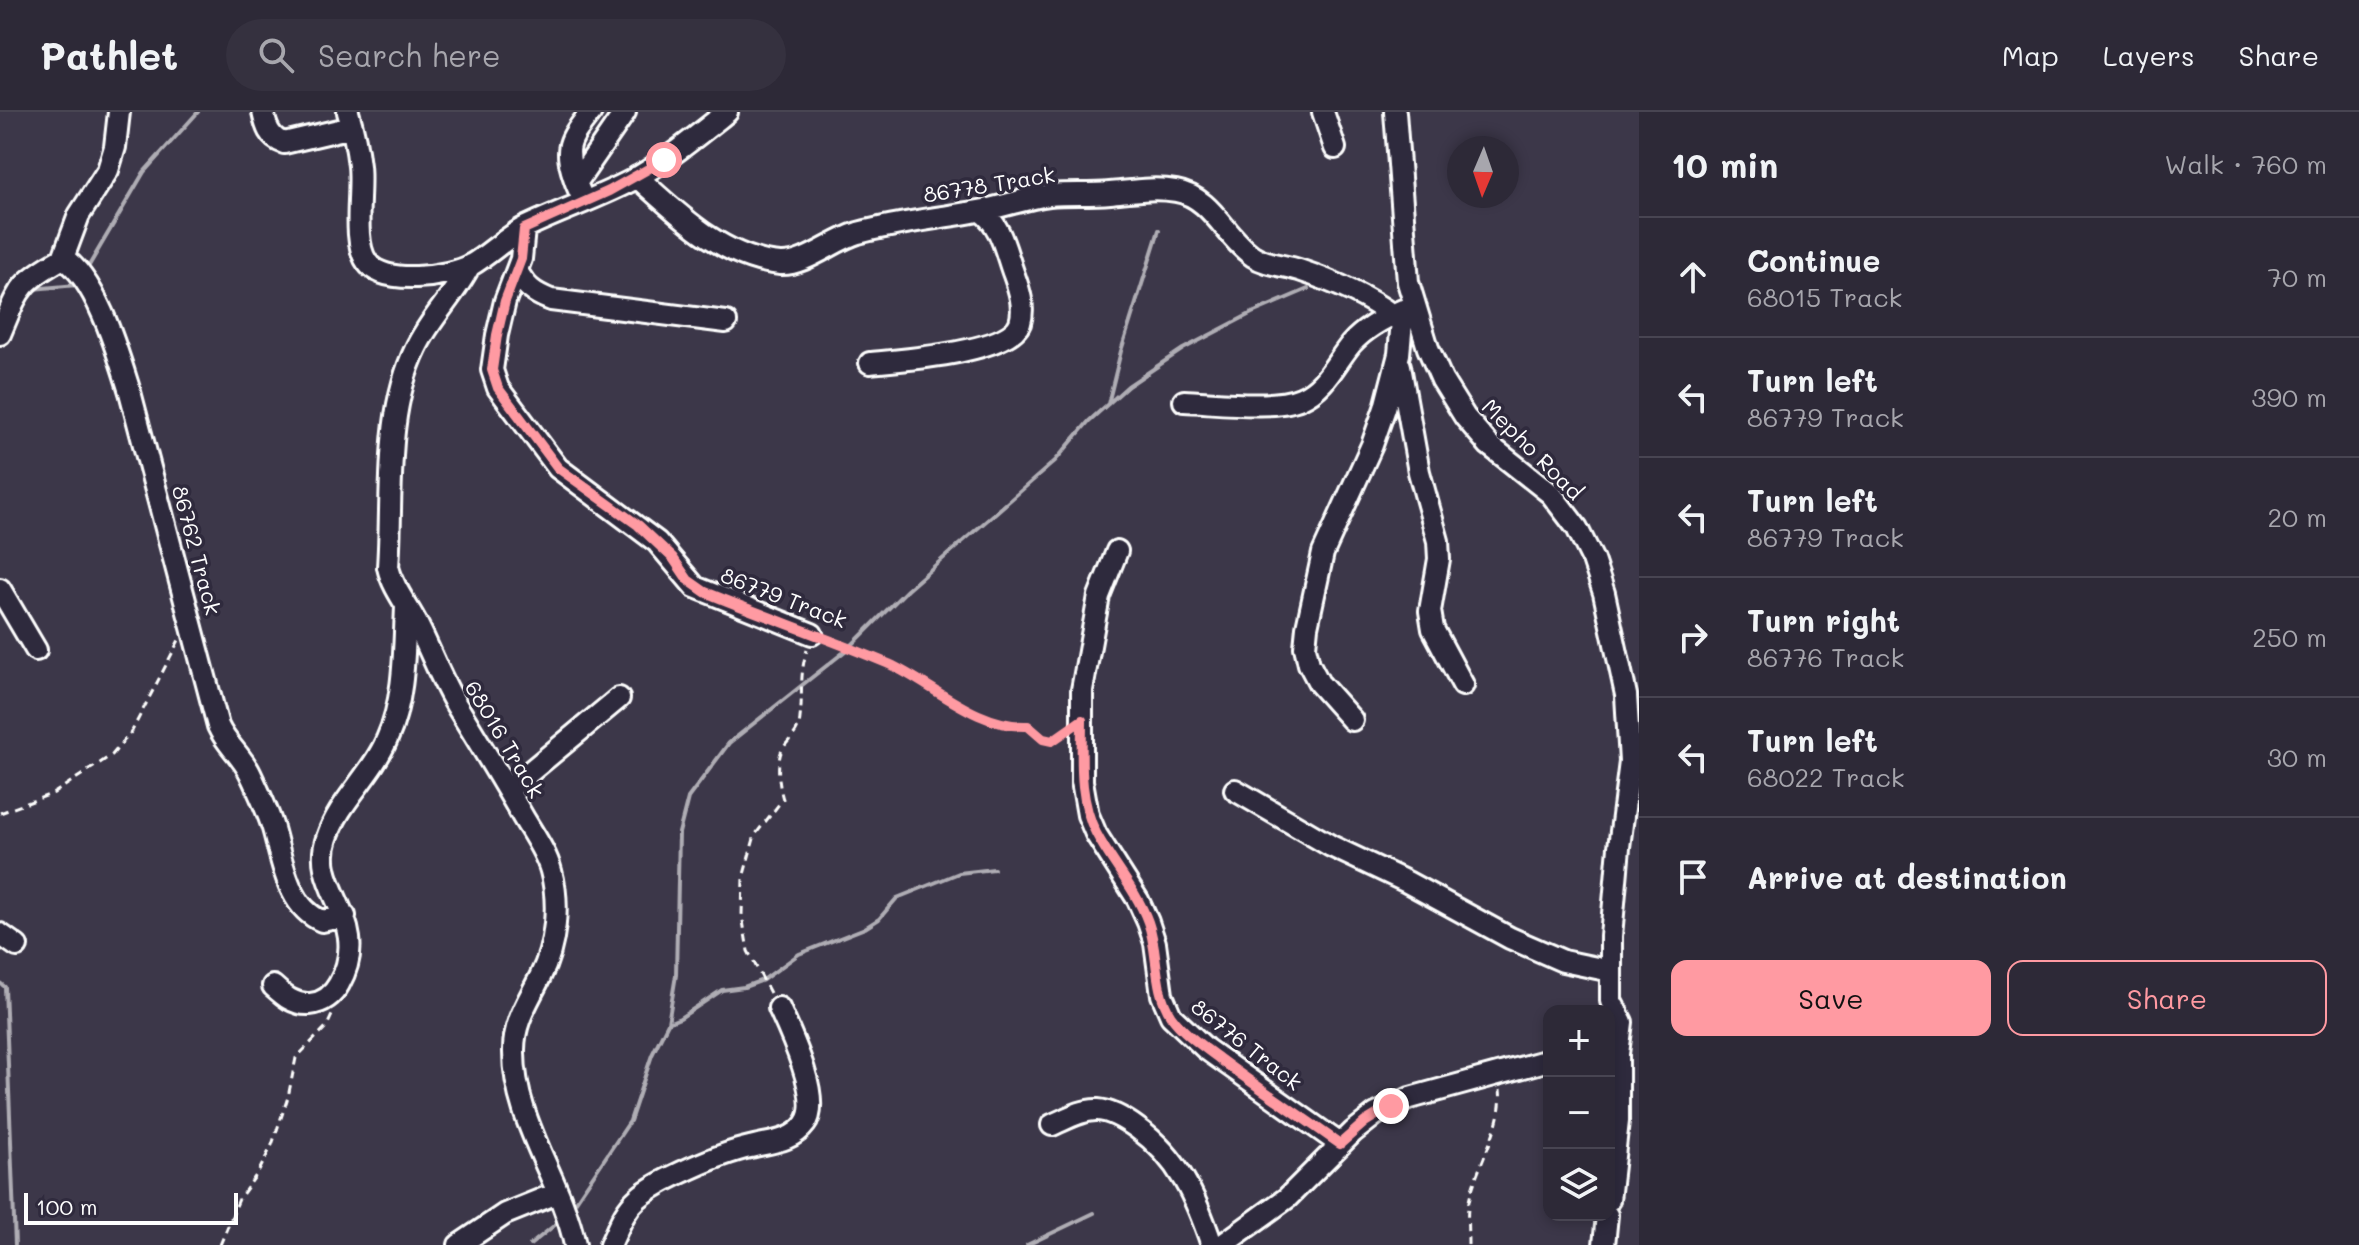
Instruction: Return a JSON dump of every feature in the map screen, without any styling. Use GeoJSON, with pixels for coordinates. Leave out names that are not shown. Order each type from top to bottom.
{"type":"FeatureCollection","features":[{"type":"Feature","properties":{"kind":"street"},"geometry":{"type":"LineString","coordinates":[[0,334],[23,284],[63,258],[79,215],[108,170],[115,147],[119,112]]}},
{"type":"Feature","properties":{"kind":"street"},"geometry":{"type":"LineString","coordinates":[[263,112],[269,133],[284,143],[305,140],[350,119],[359,165],[361,248],[366,262],[375,271],[390,276],[412,277],[452,272],[470,265],[580,193],[637,177],[727,112]]}},
{"type":"Feature","properties":{"kind":"street"},"geometry":{"type":"LineString","coordinates":[[580,193],[567,151],[570,139],[591,112]]}},
{"type":"Feature","properties":{"kind":"street"},"geometry":{"type":"LineString","coordinates":[[580,193],[625,112]]}},
{"type":"Feature","properties":{"kind":"street"},"geometry":{"type":"LineString","coordinates":[[1323,112],[1335,148]]}},
{"type":"Feature","properties":{"kind":"street","name":"Mepho Road"},"geometry":{"type":"LineString","coordinates":[[1395,112],[1403,240],[1403,310],[1465,417],[1489,445],[1551,494],[1577,528],[1593,560],[1604,593],[1633,697],[1630,762],[1614,893],[1611,1001],[1618,1054],[1615,1149]]}},
{"type":"Feature","properties":{"kind":"street","name":"86778 Track"},"geometry":{"type":"LineString","coordinates":[[637,177],[686,222],[714,240],[782,265],[805,258],[854,234],[1052,195],[1107,194],[1146,189],[1181,192],[1194,196],[1208,207],[1236,241],[1259,260],[1338,284],[1403,310]]}},
{"type":"Feature","properties":{"kind":"street"},"geometry":{"type":"LineString","coordinates":[[870,363],[955,353],[1004,338],[1015,331],[1022,311],[1018,286],[996,225],[981,211]]}},
{"type":"Feature","properties":{"kind":"street","name":"86779 Track"},"geometry":{"type":"LineString","coordinates":[[524,229],[521,259],[505,301],[492,370],[498,388],[558,468],[657,542],[695,587],[812,634]]}},
{"type":"Feature","properties":{"kind":"street","name":"86762 Track"},"geometry":{"type":"LineString","coordinates":[[63,258],[82,273],[112,338],[130,392],[218,726],[248,768],[264,804],[292,892],[313,917],[329,921],[345,916]]}},
{"type":"Feature","properties":{"kind":"street","name":"68016 Track"},"geometry":{"type":"LineString","coordinates":[[470,265],[453,297],[424,332],[399,391],[393,438],[388,567],[444,683],[550,868],[555,907],[548,956],[521,1012],[515,1032],[514,1053],[520,1099],[537,1149],[567,1215],[575,1245]]}},
{"type":"Feature","properties":{"kind":"street"},"geometry":{"type":"LineString","coordinates":[[517,271],[535,294],[551,300],[726,322]]}},
{"type":"Feature","properties":{"kind":"street"},"geometry":{"type":"LineString","coordinates":[[1352,720],[1319,683],[1309,664],[1305,647],[1307,627],[1323,553],[1379,429],[1399,354],[1403,310]]}},
{"type":"Feature","properties":{"kind":"street"},"geometry":{"type":"LineString","coordinates":[[1184,401],[1271,404],[1300,399],[1329,376],[1350,344],[1362,333],[1403,310]]}},
{"type":"Feature","properties":{"kind":"street"},"geometry":{"type":"LineString","coordinates":[[1399,354],[1412,441],[1438,541],[1439,559],[1430,611],[1433,629],[1463,685]]}},
{"type":"Feature","properties":{"kind":"street","name":"86776 Track"},"geometry":{"type":"LineString","coordinates":[[1117,551],[1099,596],[1083,677],[1082,781],[1088,815],[1148,922],[1155,943],[1162,995],[1171,1016],[1206,1049],[1340,1144]]}},
{"type":"Feature","properties":{"kind":"street"},"geometry":{"type":"LineString","coordinates":[[0,589],[36,650]]}},
{"type":"Feature","properties":{"kind":"street"},"geometry":{"type":"LineString","coordinates":[[273,986],[292,1001],[314,1004],[327,999],[336,989],[348,963],[351,944],[345,916],[325,871],[324,852],[326,840],[345,805],[387,740],[400,688],[406,603]]}},
{"type":"Feature","properties":{"kind":"street"},"geometry":{"type":"LineString","coordinates":[[508,790],[619,698]]}},
{"type":"Feature","properties":{"kind":"street"},"geometry":{"type":"LineString","coordinates":[[1235,790],[1331,846],[1407,882],[1510,938],[1563,961],[1611,971]]}},
{"type":"Feature","properties":{"kind":"street"},"geometry":{"type":"LineString","coordinates":[[0,934],[17,946]]}},
{"type":"Feature","properties":{"kind":"street"},"geometry":{"type":"LineString","coordinates":[[610,1245],[626,1211],[639,1197],[700,1166],[749,1147],[779,1141],[805,1126],[810,1115],[808,1089],[779,1008]]}},
{"type":"Feature","properties":{"kind":"street"},"geometry":{"type":"LineString","coordinates":[[1616,1027],[1639,1009]]}},
{"type":"Feature","properties":{"kind":"street"},"geometry":{"type":"LineString","coordinates":[[1222,1245],[1287,1198],[1340,1144],[1365,1122],[1391,1106],[1543,1062]]}},
{"type":"Feature","properties":{"kind":"street"},"geometry":{"type":"LineString","coordinates":[[1052,1125],[1097,1110],[1109,1112],[1151,1138],[1185,1178],[1197,1200],[1212,1245]]}},
{"type":"Feature","properties":{"kind":"street"},"geometry":{"type":"LineString","coordinates":[[459,1245],[505,1214],[557,1193]]}},
{"type":"Feature","properties":{"kind":"street"},"geometry":{"type":"LineString","coordinates":[[1604,1245],[1606,1221]]}},
{"type":"Feature","properties":{"kind":"path"},"geometry":{"type":"LineString","coordinates":[[0,813],[54,793],[112,755],[132,731],[150,691],[158,683],[174,647],[186,631],[190,616]]}},
{"type":"Feature","properties":{"kind":"path"},"geometry":{"type":"LineString","coordinates":[[779,1008],[748,951],[742,915],[743,878],[755,835],[783,799],[781,751],[796,735],[800,721],[800,678],[812,634]]}},
{"type":"Feature","properties":{"kind":"path","name":"86779 Track"},"geometry":{"type":"LineString","coordinates":[[812,634],[893,666],[981,715],[1017,727],[1028,726],[1043,739],[1052,741],[1082,720]]}},
{"type":"Feature","properties":{"kind":"path"},"geometry":{"type":"LineString","coordinates":[[220,1245],[239,1199],[259,1171],[272,1145],[288,1097],[296,1058],[327,1026],[332,1014],[314,1004]]}},
{"type":"Feature","properties":{"kind":"path"},"geometry":{"type":"LineString","coordinates":[[1468,1245],[1468,1206],[1492,1137],[1501,1097],[1498,1076]]}},
{"type":"Feature","properties":{"kind":"waterway"},"geometry":{"type":"LineString","coordinates":[[87,269],[144,172],[198,112]]}},
{"type":"Feature","properties":{"kind":"waterway"},"geometry":{"type":"LineString","coordinates":[[1108,404],[1121,351],[1159,230]]}},
{"type":"Feature","properties":{"kind":"waterway"},"geometry":{"type":"LineString","coordinates":[[32,289],[77,285]]}},
{"type":"Feature","properties":{"kind":"waterway"},"geometry":{"type":"LineString","coordinates":[[572,1207],[630,1121],[652,1055],[668,1023],[676,975],[679,833],[688,798],[729,743],[849,648],[907,590],[1055,461],[1089,421],[1128,386],[1183,349],[1252,313],[1308,289]]}},
{"type":"Feature","properties":{"kind":"waterway"},"geometry":{"type":"LineString","coordinates":[[668,1023],[722,990],[763,980],[799,954],[865,928],[879,919],[897,898],[959,873],[994,869]]}},
{"type":"Feature","properties":{"kind":"waterway"},"geometry":{"type":"LineString","coordinates":[[0,983],[5,987],[15,1245]]}},
{"type":"Feature","properties":{"kind":"waterway"},"geometry":{"type":"LineString","coordinates":[[1027,1245],[1094,1213]]}},
{"type":"Feature","properties":{"kind":"waterway"},"geometry":{"type":"LineString","coordinates":[[530,1245],[561,1220]]}},
{"type":"Feature","properties":{"kind":"route"},"geometry":{"type":"LineString","coordinates":[[664,160],[609,191],[524,229],[521,259],[505,301],[492,370],[498,388],[544,452],[573,480],[638,525],[673,558],[688,580],[705,592],[893,666],[946,698],[981,715],[1017,727],[1028,726],[1043,739],[1052,741],[1061,737],[1082,720],[1082,781],[1088,815],[1148,922],[1155,943],[1162,995],[1171,1016],[1206,1049],[1340,1144],[1365,1122],[1391,1106]]}}]}
